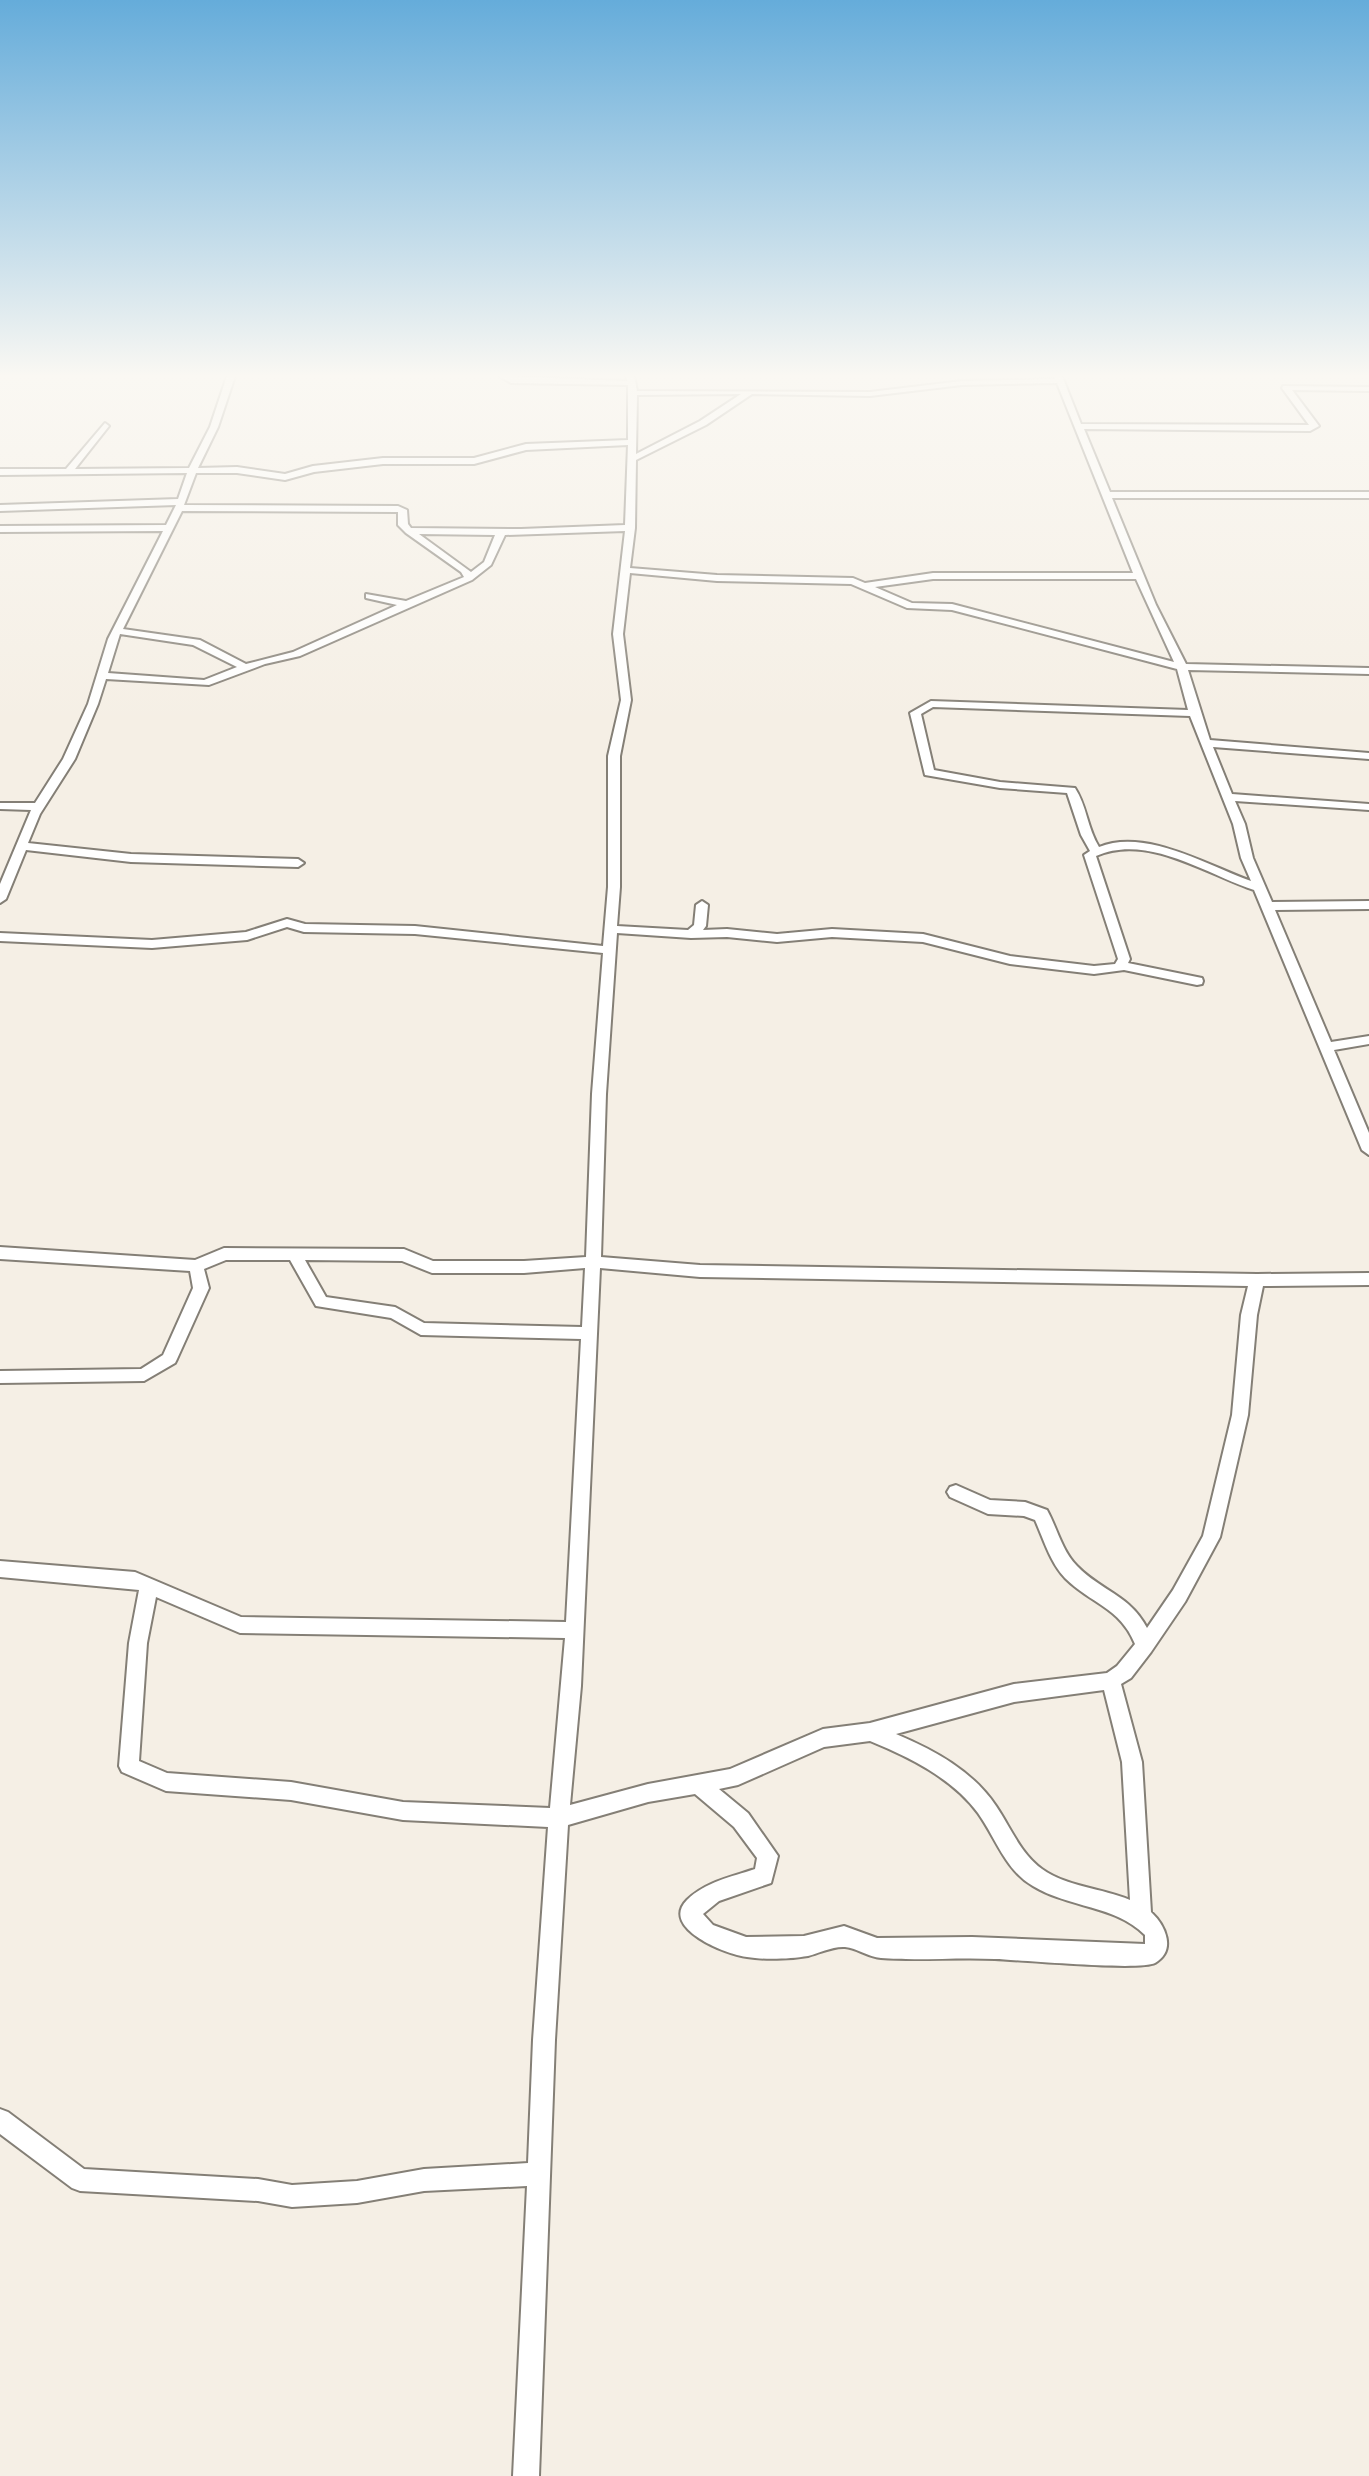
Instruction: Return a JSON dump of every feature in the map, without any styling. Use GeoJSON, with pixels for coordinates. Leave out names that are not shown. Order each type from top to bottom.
{"type":"FeatureCollection","features":[{"type":"Feature","properties":{"kind":"street"},"geometry":{"type":"LineString","coordinates":[[0,899],[38,807],[69,759],[97,684],[104,676],[118,630],[184,492]]}},
{"type":"Feature","properties":{"kind":"street"},"geometry":{"type":"LineString","coordinates":[[526,2476],[537,2174],[558,1818],[575,1630],[610,929],[614,756],[626,700],[618,634],[631,492]]}},
{"type":"Feature","properties":{"kind":"street"},"geometry":{"type":"LineString","coordinates":[[1369,498],[1105,494],[1182,667],[1195,714],[1210,744],[1260,888],[1369,1150]]}},
{"type":"Feature","properties":{"kind":"street"},"geometry":{"type":"LineString","coordinates":[[0,508],[179,505],[398,509],[403,512],[403,525],[409,531],[465,570],[469,578]]}},
{"type":"Feature","properties":{"kind":"street"},"geometry":{"type":"LineString","coordinates":[[0,528],[166,528]]}},
{"type":"Feature","properties":{"kind":"street"},"geometry":{"type":"LineString","coordinates":[[409,531],[630,528]]}},
{"type":"Feature","properties":{"kind":"street"},"geometry":{"type":"LineString","coordinates":[[104,676],[203,684],[245,667],[296,654],[469,578],[488,563],[501,532]]}},
{"type":"Feature","properties":{"kind":"street"},"geometry":{"type":"LineString","coordinates":[[626,570],[717,578],[844,579],[868,585],[910,606],[952,607],[1182,667],[1369,671]]}},
{"type":"Feature","properties":{"kind":"street"},"geometry":{"type":"LineString","coordinates":[[868,585],[933,576],[1140,576]]}},
{"type":"Feature","properties":{"kind":"street"},"geometry":{"type":"LineString","coordinates":[[368,596],[407,604]]}},
{"type":"Feature","properties":{"kind":"street"},"geometry":{"type":"LineString","coordinates":[[118,630],[196,642],[245,667]]}},
{"type":"Feature","properties":{"kind":"street"},"geometry":{"type":"LineString","coordinates":[[1096,851],[1084,838],[1071,790],[929,773],[915,713],[932,704],[1195,714]]}},
{"type":"Feature","properties":{"kind":"street"},"geometry":{"type":"LineString","coordinates":[[1210,744],[1369,756]]}},
{"type":"Feature","properties":{"kind":"street"},"geometry":{"type":"LineString","coordinates":[[1227,797],[1369,807]]}},
{"type":"Feature","properties":{"kind":"street"},"geometry":{"type":"LineString","coordinates":[[0,806],[38,807]]}},
{"type":"Feature","properties":{"kind":"street"},"geometry":{"type":"LineString","coordinates":[[23,846],[131,858],[298,863]]}},
{"type":"Feature","properties":{"kind":"street"},"geometry":{"type":"LineString","coordinates":[[1120,965],[1124,959],[1090,856],[1096,851],[1156,847],[1260,888]]}},
{"type":"Feature","properties":{"kind":"street"},"geometry":{"type":"LineString","coordinates":[[0,861],[18,860]]}},
{"type":"Feature","properties":{"kind":"street"},"geometry":{"type":"LineString","coordinates":[[691,934],[700,926],[702,905]]}},
{"type":"Feature","properties":{"kind":"street"},"geometry":{"type":"LineString","coordinates":[[1267,906],[1369,905]]}},
{"type":"Feature","properties":{"kind":"street"},"geometry":{"type":"LineString","coordinates":[[0,937],[152,944],[247,936],[287,923],[304,928],[416,930],[608,950]]}},
{"type":"Feature","properties":{"kind":"street"},"geometry":{"type":"LineString","coordinates":[[610,929],[777,938],[832,933],[922,938],[1010,960],[1094,970],[1120,965],[1197,982]]}},
{"type":"Feature","properties":{"kind":"street"},"geometry":{"type":"LineString","coordinates":[[1327,1046],[1369,1040]]}},
{"type":"Feature","properties":{"kind":"street"},"geometry":{"type":"LineString","coordinates":[[0,1254],[196,1266],[224,1254],[404,1255],[432,1267],[593,1262],[700,1270],[1369,1279]]}},
{"type":"Feature","properties":{"kind":"street"},"geometry":{"type":"LineString","coordinates":[[294,1254],[321,1302],[395,1313],[421,1329],[588,1333]]}},
{"type":"Feature","properties":{"kind":"street"},"geometry":{"type":"LineString","coordinates":[[0,1378],[144,1374],[170,1359],[200,1288],[196,1266]]}},
{"type":"Feature","properties":{"kind":"street"},"geometry":{"type":"LineString","coordinates":[[149,1586],[136,1663],[128,1766],[166,1782],[291,1791],[403,1811],[558,1818],[648,1793],[730,1778],[823,1738],[870,1732],[1001,1696],[1110,1681],[1124,1672],[1144,1646],[1179,1596],[1211,1537],[1240,1415],[1249,1315],[1257,1280]]}},
{"type":"Feature","properties":{"kind":"street"},"geometry":{"type":"LineString","coordinates":[[956,1492],[988,1507],[1026,1508],[1041,1516],[1063,1563],[1080,1580],[1128,1610],[1135,1618],[1144,1646]]}},
{"type":"Feature","properties":{"kind":"street"},"geometry":{"type":"LineString","coordinates":[[0,1568],[135,1580],[240,1625],[575,1630]]}},
{"type":"Feature","properties":{"kind":"street"},"geometry":{"type":"LineString","coordinates":[[1110,1681],[1132,1762],[1141,1916]]}},
{"type":"Feature","properties":{"kind":"street"},"geometry":{"type":"LineString","coordinates":[[700,1785],[741,1820],[768,1856],[764,1876],[713,1892],[691,1910],[697,1926],[721,1940],[746,1947],[804,1946],[844,1936],[878,1948],[972,1947],[1148,1955],[1155,1950],[1156,1931],[1141,1916],[1042,1881],[1006,1845],[970,1790],[924,1756],[870,1732]]}},
{"type":"Feature","properties":{"kind":"street"},"geometry":{"type":"LineString","coordinates":[[0,2120],[80,2180],[258,2190],[292,2196],[357,2192],[424,2180],[537,2174]]}}]}
